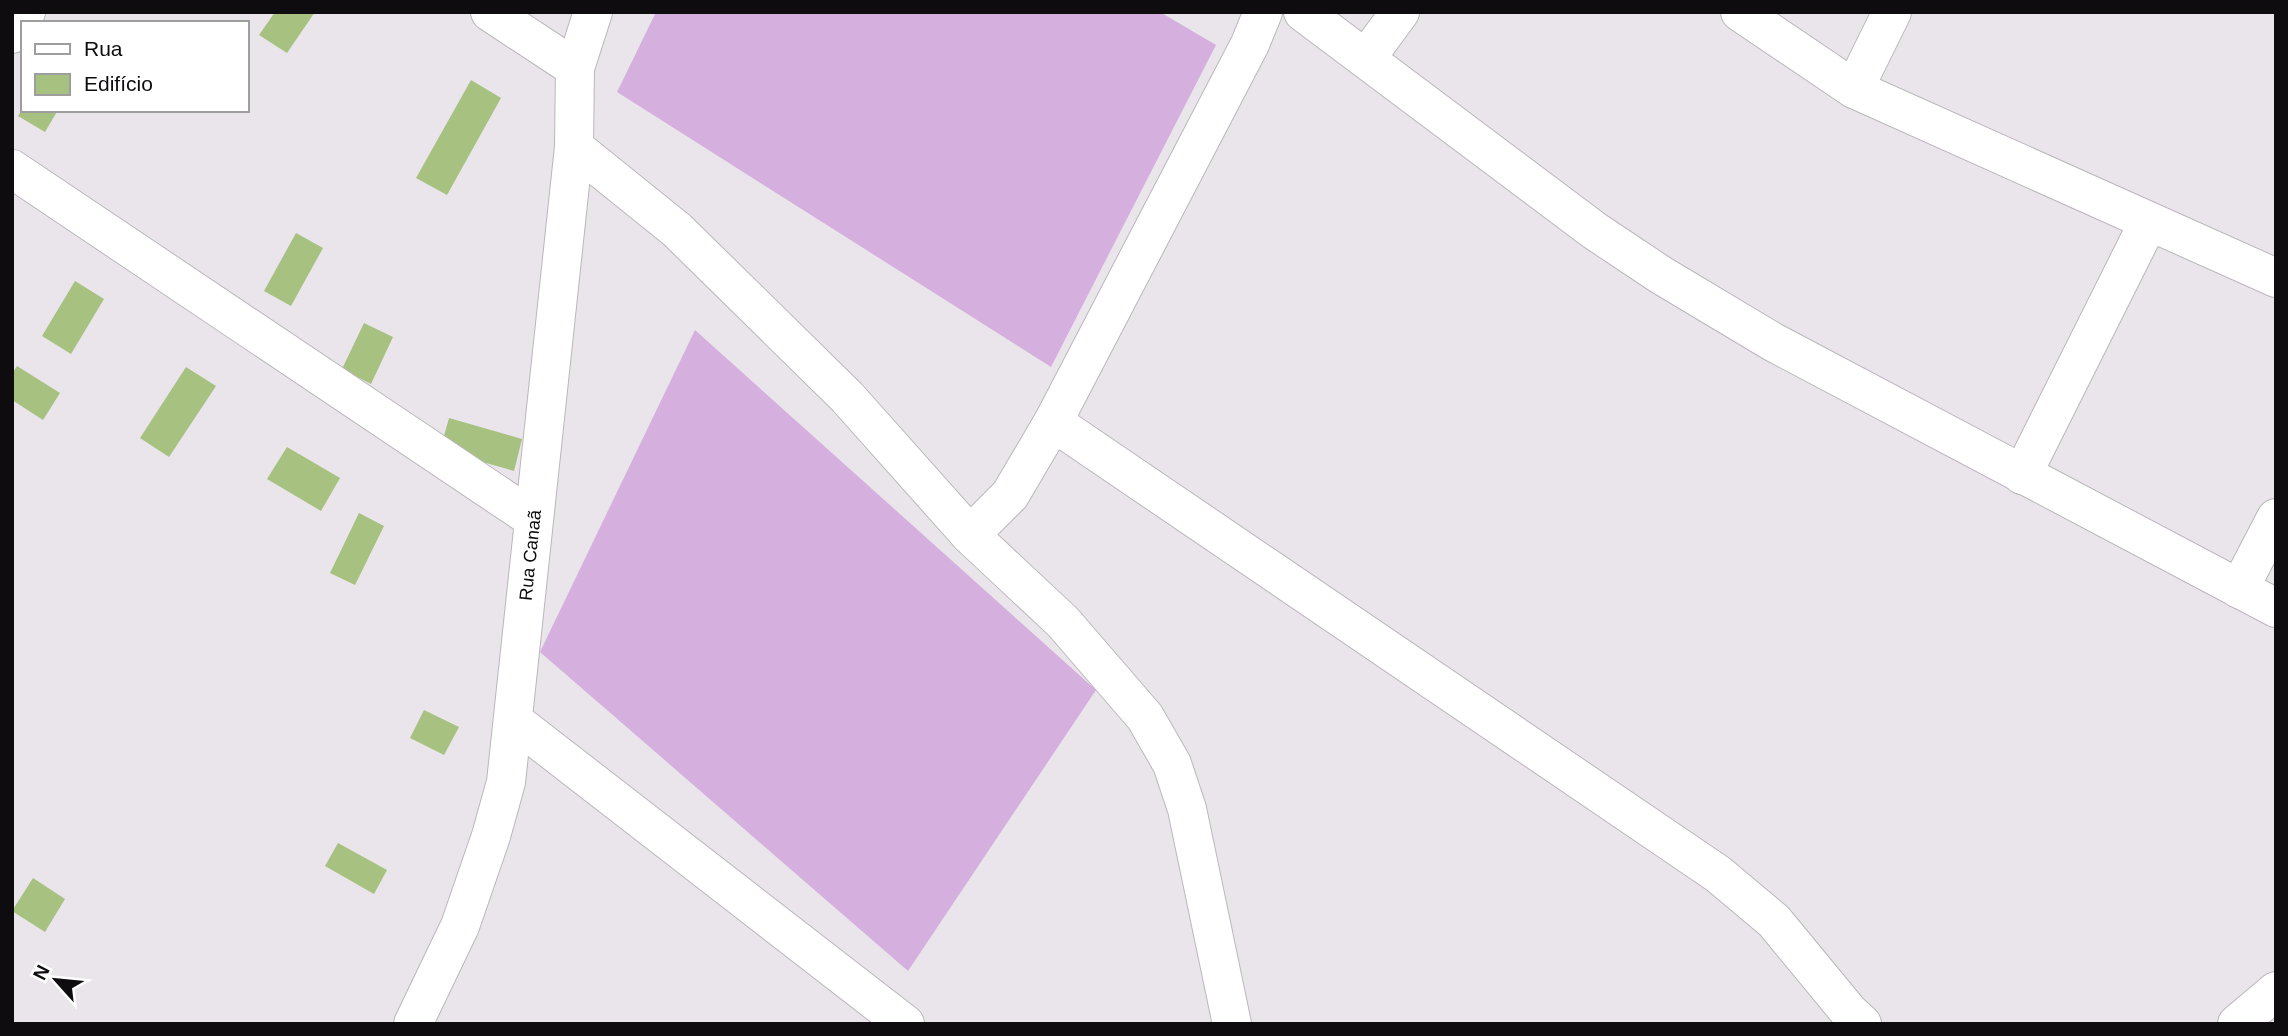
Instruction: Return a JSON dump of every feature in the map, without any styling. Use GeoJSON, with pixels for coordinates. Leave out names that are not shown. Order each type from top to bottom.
{"type":"FeatureCollection","features":[{"type":"Feature","properties":{"kind":"street"},"geometry":{"type":"LineString","coordinates":[[12,34],[26,12]]}},
{"type":"Feature","properties":{"kind":"street"},"geometry":{"type":"LineString","coordinates":[[490,12],[575,68]]}},
{"type":"Feature","properties":{"kind":"street","name":"Rua Canaã"},"geometry":{"type":"LineString","coordinates":[[413,1024],[460,926],[491,836],[506,782],[532,518],[574,147],[575,68],[593,12]]}},
{"type":"Feature","properties":{"kind":"street"},"geometry":{"type":"LineString","coordinates":[[970,535],[1010,495],[1053,422],[1244,57],[1264,12]]}},
{"type":"Feature","properties":{"kind":"street"},"geometry":{"type":"LineString","coordinates":[[1303,12],[1367,57],[1595,231],[1650,268],[1773,342],[2276,608]]}},
{"type":"Feature","properties":{"kind":"street"},"geometry":{"type":"LineString","coordinates":[[1367,57],[1400,12]]}},
{"type":"Feature","properties":{"kind":"street"},"geometry":{"type":"LineString","coordinates":[[1740,12],[1854,89],[2148,223],[2276,278]]}},
{"type":"Feature","properties":{"kind":"street"},"geometry":{"type":"LineString","coordinates":[[1854,89],[1892,12]]}},
{"type":"Feature","properties":{"kind":"street"},"geometry":{"type":"LineString","coordinates":[[574,147],[677,230],[847,397],[970,535],[1063,622],[1145,717],[1172,764],[1187,809],[1203,875],[1232,1024]]}},
{"type":"Feature","properties":{"kind":"street"},"geometry":{"type":"LineString","coordinates":[[12,169],[532,518]]}},
{"type":"Feature","properties":{"kind":"street"},"geometry":{"type":"LineString","coordinates":[[2022,475],[2148,223]]}},
{"type":"Feature","properties":{"kind":"street"},"geometry":{"type":"LineString","coordinates":[[1053,422],[1718,874],[1774,921],[1862,1024]]}},
{"type":"Feature","properties":{"kind":"street"},"geometry":{"type":"LineString","coordinates":[[2239,589],[2276,518]]}},
{"type":"Feature","properties":{"kind":"street"},"geometry":{"type":"LineString","coordinates":[[514,721],[905,1024]]}},
{"type":"Feature","properties":{"kind":"street"},"geometry":{"type":"LineString","coordinates":[[2237,1024],[2276,991]]}},
{"type":"Feature","properties":{"kind":"shaded area"},"geometry":{"type":"Polygon","coordinates":[[[656,12],[1160,12],[1216,45],[1051,367],[617,92],[656,12]]]}},
{"type":"Feature","properties":{"kind":"shaded area"},"geometry":{"type":"Polygon","coordinates":[[[695,330],[1096,690],[908,971],[540,652],[695,330]]]}},
{"type":"Feature","properties":{"kind":"building"},"geometry":{"type":"Polygon","coordinates":[[[275,12],[315,12],[287,53],[259,35],[275,12]]]}},
{"type":"Feature","properties":{"kind":"building"},"geometry":{"type":"Polygon","coordinates":[[[471,80],[501,98],[447,195],[416,178],[471,80]]]}},
{"type":"Feature","properties":{"kind":"building"},"geometry":{"type":"Polygon","coordinates":[[[21,112],[57,112],[45,132],[18,116],[21,112]]]}},
{"type":"Feature","properties":{"kind":"building"},"geometry":{"type":"Polygon","coordinates":[[[296,233],[323,248],[291,306],[264,291],[296,233]]]}},
{"type":"Feature","properties":{"kind":"building"},"geometry":{"type":"Polygon","coordinates":[[[75,281],[104,299],[71,354],[42,336],[75,281]]]}},
{"type":"Feature","properties":{"kind":"building"},"geometry":{"type":"Polygon","coordinates":[[[364,323],[393,337],[371,384],[342,369],[364,323]]]}},
{"type":"Feature","properties":{"kind":"building"},"geometry":{"type":"Polygon","coordinates":[[[17,366],[60,393],[43,420],[12,400],[12,374],[17,366]]]}},
{"type":"Feature","properties":{"kind":"building"},"geometry":{"type":"Polygon","coordinates":[[[186,367],[216,386],[169,457],[140,438],[186,367]]]}},
{"type":"Feature","properties":{"kind":"building"},"geometry":{"type":"Polygon","coordinates":[[[449,418],[522,439],[514,471],[440,450],[449,418]]]}},
{"type":"Feature","properties":{"kind":"building"},"geometry":{"type":"Polygon","coordinates":[[[287,447],[340,478],[321,511],[267,479],[287,447]]]}},
{"type":"Feature","properties":{"kind":"building"},"geometry":{"type":"Polygon","coordinates":[[[359,513],[384,526],[355,585],[330,573],[359,513]]]}},
{"type":"Feature","properties":{"kind":"building"},"geometry":{"type":"Polygon","coordinates":[[[424,710],[459,727],[444,755],[410,738],[424,710]]]}},
{"type":"Feature","properties":{"kind":"building"},"geometry":{"type":"Polygon","coordinates":[[[338,843],[387,870],[374,894],[325,866],[338,843]]]}},
{"type":"Feature","properties":{"kind":"building"},"geometry":{"type":"Polygon","coordinates":[[[33,878],[65,899],[45,932],[12,911],[33,878]]]}}]}
